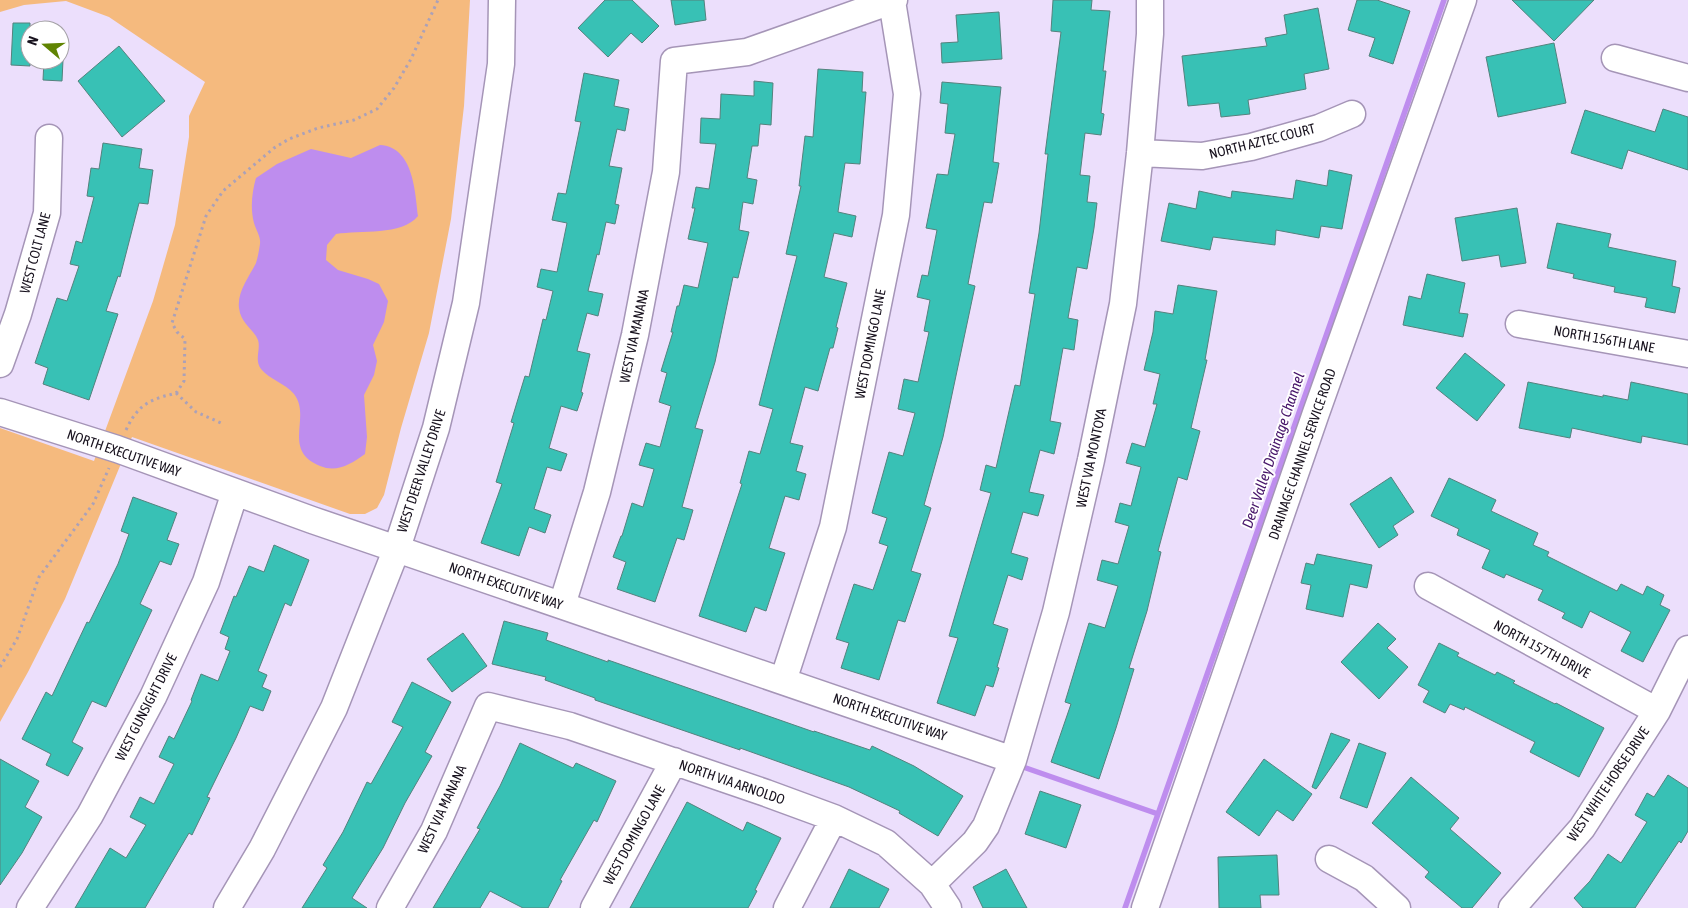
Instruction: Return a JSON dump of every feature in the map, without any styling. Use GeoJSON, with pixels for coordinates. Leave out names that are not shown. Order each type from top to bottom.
{"type":"FeatureCollection","features":[{"type":"Feature","properties":{"kind":"street","name":"WEST DEER VALLEY DRIVE"},"geometry":{"type":"LineString","coordinates":[[227,908],[262,849],[334,708],[396,548],[436,428],[466,303],[501,64],[502,0]]}},
{"type":"Feature","properties":{"kind":"street","name":"WEST VIA MANANA"},"geometry":{"type":"LineString","coordinates":[[562,605],[597,492],[635,335],[666,172],[674,61],[747,52],[893,0]]}},
{"type":"Feature","properties":{"kind":"street","name":"WEST DOMINGO LANE"},"geometry":{"type":"LineString","coordinates":[[784,681],[833,527],[896,215],[907,94],[893,0]]}},
{"type":"Feature","properties":{"kind":"street","name":"WEST VIA MONTOYA"},"geometry":{"type":"LineString","coordinates":[[932,884],[974,842],[986,826],[1013,760],[1056,612],[1091,460],[1123,304],[1140,154],[1150,34],[1150,0]]}},
{"type":"Feature","properties":{"kind":"street","name":"DRAINAGE CHANNEL SERVICE ROAD"},"geometry":{"type":"LineString","coordinates":[[1145,908],[1316,413],[1462,0]]}},
{"type":"Feature","properties":{"kind":"street"},"geometry":{"type":"LineString","coordinates":[[1615,58],[1688,78]]}},
{"type":"Feature","properties":{"kind":"street","name":"NORTH AZTEC COURT"},"geometry":{"type":"LineString","coordinates":[[1140,154],[1202,156],[1222,153],[1319,128],[1352,114]]}},
{"type":"Feature","properties":{"kind":"street","name":"WEST COLT LANE"},"geometry":{"type":"LineString","coordinates":[[0,364],[18,314],[48,213],[49,138]]}},
{"type":"Feature","properties":{"kind":"street","name":"NORTH 156TH LANE"},"geometry":{"type":"LineString","coordinates":[[1519,324],[1688,354]]}},
{"type":"Feature","properties":{"kind":"street","name":"NORTH EXECUTIVE WAY"},"geometry":{"type":"LineString","coordinates":[[0,412],[117,449],[396,548],[1013,760]]}},
{"type":"Feature","properties":{"kind":"street","name":"WEST GUNSIGHT DRIVE"},"geometry":{"type":"LineString","coordinates":[[30,908],[90,815],[154,697],[206,582],[235,492]]}},
{"type":"Feature","properties":{"kind":"street","name":"NORTH 157TH DRIVE"},"geometry":{"type":"LineString","coordinates":[[1428,586],[1657,711]]}},
{"type":"Feature","properties":{"kind":"street","name":"WEST WHITE HORSE DRIVE"},"geometry":{"type":"LineString","coordinates":[[1512,908],[1582,828],[1657,711],[1688,649]]}},
{"type":"Feature","properties":{"kind":"street","name":"WEST VIA MANANA"},"geometry":{"type":"LineString","coordinates":[[390,908],[434,832],[488,706]]}},
{"type":"Feature","properties":{"kind":"street","name":"NORTH VIA ARNOLDO"},"geometry":{"type":"LineString","coordinates":[[488,706],[570,726],[834,818],[886,843],[932,884],[948,908]]}},
{"type":"Feature","properties":{"kind":"street","name":"WEST DOMINGO LANE"},"geometry":{"type":"LineString","coordinates":[[594,908],[674,761]]}},
{"type":"Feature","properties":{"kind":"street"},"geometry":{"type":"LineString","coordinates":[[787,908],[834,818]]}},
{"type":"Feature","properties":{"kind":"street"},"geometry":{"type":"LineString","coordinates":[[1329,859],[1364,878],[1397,908]]}},
{"type":"Feature","properties":{"kind":"path"},"geometry":{"type":"LineString","coordinates":[[0,667],[17,639],[39,577],[93,504],[134,414],[142,406],[155,399],[176,393],[184,381],[185,339],[177,332],[172,323],[206,216],[223,192],[274,148],[289,139],[318,128],[354,120],[377,109],[394,88],[411,59],[438,0]]}},
{"type":"Feature","properties":{"kind":"path"},"geometry":{"type":"LineString","coordinates":[[176,393],[196,412],[221,423]]}},
{"type":"Feature","properties":{"kind":"shaded area"},"geometry":{"type":"Polygon","coordinates":[[[0,0],[470,0],[464,106],[451,219],[429,333],[401,428],[384,495],[377,508],[365,514],[350,514],[132,437],[65,599],[0,722],[0,428],[94,461],[153,301],[175,225],[189,137],[189,116],[205,82],[109,17],[66,1],[24,5],[0,12],[0,0]]]}},
{"type":"Feature","properties":{"kind":"shaded area"},"geometry":{"type":"Polygon","coordinates":[[[380,145],[391,148],[406,161],[413,183],[418,216],[402,227],[380,231],[336,234],[327,245],[326,260],[338,270],[379,284],[388,301],[384,322],[373,345],[377,361],[374,375],[364,395],[367,437],[365,454],[344,466],[326,468],[308,459],[302,451],[299,442],[299,403],[290,390],[269,376],[259,366],[258,340],[244,322],[240,313],[240,296],[256,263],[260,244],[252,212],[253,189],[256,178],[277,164],[311,149],[351,158],[380,145]]]}},
{"type":"Feature","properties":{"kind":"building"},"geometry":{"type":"Polygon","coordinates":[[[605,0],[632,0],[659,26],[642,43],[631,33],[608,57],[578,28],[605,0]]]}},
{"type":"Feature","properties":{"kind":"building"},"geometry":{"type":"Polygon","coordinates":[[[671,0],[704,0],[706,20],[675,25],[671,0]]]}},
{"type":"Feature","properties":{"kind":"building"},"geometry":{"type":"Polygon","coordinates":[[[1053,0],[1092,0],[1091,10],[1110,11],[1103,71],[1106,71],[1101,113],[1104,114],[1101,135],[1085,133],[1080,175],[1090,176],[1087,202],[1097,203],[1087,269],[1077,267],[1068,318],[1078,320],[1074,350],[1063,348],[1050,421],[1061,423],[1054,454],[1040,450],[1029,492],[1044,495],[1038,516],[1023,512],[1011,553],[1028,558],[1022,580],[1008,575],[993,624],[1008,629],[997,667],[999,668],[993,687],[986,685],[975,716],[937,703],[958,638],[949,636],[991,493],[980,490],[986,465],[996,468],[1015,385],[1020,386],[1035,294],[1029,293],[1039,233],[1048,154],[1045,154],[1061,32],[1051,31],[1053,0]]]}},
{"type":"Feature","properties":{"kind":"building"},"geometry":{"type":"Polygon","coordinates":[[[1357,0],[1377,0],[1410,11],[1393,64],[1369,56],[1375,38],[1348,30],[1357,0]]]}},
{"type":"Feature","properties":{"kind":"building"},"geometry":{"type":"Polygon","coordinates":[[[1512,0],[1594,0],[1554,41],[1512,0]]]}},
{"type":"Feature","properties":{"kind":"building"},"geometry":{"type":"Polygon","coordinates":[[[1318,8],[1329,69],[1304,74],[1306,89],[1248,100],[1250,114],[1221,117],[1219,103],[1188,106],[1182,56],[1267,46],[1265,38],[1287,34],[1284,15],[1318,8]]]}},
{"type":"Feature","properties":{"kind":"building"},"geometry":{"type":"Polygon","coordinates":[[[999,12],[1002,59],[942,63],[941,43],[958,42],[956,15],[999,12]]]}},
{"type":"Feature","properties":{"kind":"building"},"geometry":{"type":"Polygon","coordinates":[[[13,23],[20,23],[20,65],[11,65],[13,23]]]}},
{"type":"Feature","properties":{"kind":"building"},"geometry":{"type":"Polygon","coordinates":[[[1554,43],[1566,103],[1498,117],[1486,57],[1554,43]]]}},
{"type":"Feature","properties":{"kind":"building"},"geometry":{"type":"Polygon","coordinates":[[[119,46],[165,101],[122,137],[78,81],[119,46]]]}},
{"type":"Feature","properties":{"kind":"building"},"geometry":{"type":"Polygon","coordinates":[[[818,69],[863,72],[862,92],[866,92],[860,164],[845,163],[838,212],[856,216],[852,237],[834,233],[824,277],[847,283],[836,327],[838,328],[833,348],[830,348],[818,391],[805,387],[790,443],[803,446],[796,471],[806,474],[799,500],[785,496],[769,548],[785,553],[766,611],[755,607],[746,632],[699,616],[742,484],[740,483],[749,451],[760,454],[773,409],[759,405],[797,256],[786,254],[801,186],[799,186],[805,136],[813,137],[818,69]]]}},
{"type":"Feature","properties":{"kind":"building"},"geometry":{"type":"Polygon","coordinates":[[[44,70],[63,70],[62,81],[43,80],[44,70]]]}},
{"type":"Feature","properties":{"kind":"building"},"geometry":{"type":"Polygon","coordinates":[[[584,73],[619,80],[614,106],[629,109],[625,131],[617,129],[609,166],[622,168],[615,204],[619,205],[615,224],[606,222],[599,255],[597,254],[588,291],[603,294],[598,316],[587,313],[577,351],[590,354],[581,392],[583,393],[577,411],[561,406],[549,448],[567,454],[561,471],[547,467],[534,509],[551,515],[545,533],[529,527],[519,556],[481,543],[502,484],[496,482],[514,423],[511,422],[525,376],[529,377],[543,319],[546,320],[553,291],[537,287],[541,269],[557,272],[567,223],[552,220],[558,193],[566,194],[581,122],[575,121],[584,73]]]}},
{"type":"Feature","properties":{"kind":"building"},"geometry":{"type":"Polygon","coordinates":[[[754,81],[773,83],[771,125],[760,124],[758,146],[752,146],[747,178],[757,180],[753,204],[743,202],[739,230],[749,232],[738,278],[733,277],[715,362],[695,428],[703,430],[682,507],[693,510],[684,540],[677,538],[655,602],[617,589],[626,562],[613,557],[622,536],[632,503],[643,507],[654,469],[639,465],[646,443],[660,447],[671,406],[659,402],[667,373],[661,371],[673,332],[671,332],[677,306],[679,306],[684,285],[698,288],[708,243],[688,239],[695,208],[692,208],[696,187],[709,189],[716,144],[700,143],[701,118],[720,119],[721,94],[754,96],[754,81]]]}},
{"type":"Feature","properties":{"kind":"building"},"geometry":{"type":"Polygon","coordinates":[[[942,82],[1001,87],[993,162],[999,163],[992,203],[984,202],[968,284],[975,286],[943,437],[924,505],[931,508],[911,571],[921,574],[905,622],[898,620],[879,680],[841,668],[849,643],[836,639],[854,584],[873,590],[888,546],[879,543],[887,518],[872,513],[889,452],[903,456],[915,413],[898,409],[904,379],[918,382],[929,332],[924,331],[930,300],[917,297],[922,275],[928,276],[937,230],[926,228],[937,174],[948,175],[955,134],[945,133],[948,104],[940,103],[942,82]]]}},
{"type":"Feature","properties":{"kind":"building"},"geometry":{"type":"Polygon","coordinates":[[[1663,109],[1688,117],[1688,170],[1628,150],[1622,169],[1571,153],[1585,110],[1655,132],[1663,109]]]}},
{"type":"Feature","properties":{"kind":"building"},"geometry":{"type":"Polygon","coordinates":[[[103,143],[142,149],[139,168],[153,170],[148,204],[139,203],[120,277],[118,276],[106,311],[118,314],[89,400],[43,384],[48,368],[35,363],[57,298],[67,301],[79,266],[70,264],[76,241],[82,243],[94,197],[87,196],[91,168],[99,169],[103,143]]]}},
{"type":"Feature","properties":{"kind":"building"},"geometry":{"type":"Polygon","coordinates":[[[1329,170],[1352,175],[1342,229],[1321,226],[1319,238],[1276,230],[1275,245],[1213,237],[1210,250],[1161,241],[1169,203],[1196,209],[1199,191],[1231,198],[1232,191],[1293,199],[1296,180],[1327,186],[1329,170]]]}},
{"type":"Feature","properties":{"kind":"building"},"geometry":{"type":"Polygon","coordinates":[[[1517,208],[1526,263],[1501,267],[1499,255],[1462,261],[1455,218],[1517,208]]]}},
{"type":"Feature","properties":{"kind":"building"},"geometry":{"type":"Polygon","coordinates":[[[1557,223],[1611,234],[1608,247],[1676,261],[1672,286],[1680,288],[1675,313],[1645,307],[1647,298],[1614,292],[1615,287],[1573,278],[1574,274],[1547,268],[1557,223]]]}},
{"type":"Feature","properties":{"kind":"building"},"geometry":{"type":"Polygon","coordinates":[[[1427,274],[1465,283],[1459,313],[1468,314],[1463,337],[1403,325],[1409,296],[1421,299],[1427,274]]]}},
{"type":"Feature","properties":{"kind":"building"},"geometry":{"type":"Polygon","coordinates":[[[1178,285],[1217,291],[1205,360],[1207,360],[1191,428],[1200,431],[1187,480],[1178,477],[1158,551],[1161,552],[1147,611],[1129,668],[1134,669],[1099,779],[1051,762],[1071,704],[1065,702],[1089,623],[1105,628],[1118,586],[1097,580],[1102,560],[1118,564],[1129,526],[1115,522],[1120,503],[1131,506],[1141,467],[1126,463],[1132,443],[1145,447],[1157,404],[1153,404],[1160,374],[1144,370],[1153,332],[1155,311],[1173,314],[1178,285]]]}},
{"type":"Feature","properties":{"kind":"building"},"geometry":{"type":"Polygon","coordinates":[[[1465,353],[1505,385],[1477,421],[1436,388],[1465,353]]]}},
{"type":"Feature","properties":{"kind":"building"},"geometry":{"type":"Polygon","coordinates":[[[1528,382],[1628,400],[1631,382],[1688,394],[1688,445],[1642,436],[1641,443],[1572,428],[1570,438],[1519,428],[1528,382]]]}},
{"type":"Feature","properties":{"kind":"building"},"geometry":{"type":"Polygon","coordinates":[[[1391,477],[1414,512],[1393,526],[1398,535],[1379,548],[1350,504],[1391,477]]]}},
{"type":"Feature","properties":{"kind":"building"},"geometry":{"type":"Polygon","coordinates":[[[1449,478],[1496,500],[1491,511],[1538,533],[1533,545],[1549,552],[1547,556],[1617,591],[1621,584],[1643,595],[1647,586],[1664,595],[1660,605],[1670,610],[1643,662],[1621,651],[1631,632],[1590,611],[1582,628],[1562,618],[1565,613],[1538,600],[1543,590],[1506,574],[1504,578],[1482,568],[1490,550],[1457,535],[1459,529],[1431,516],[1449,478]]]}},
{"type":"Feature","properties":{"kind":"building"},"geometry":{"type":"Polygon","coordinates":[[[133,497],[177,513],[167,540],[179,544],[171,565],[160,561],[140,604],[152,610],[106,707],[92,701],[72,742],[83,748],[68,776],[46,765],[51,754],[22,739],[46,692],[52,696],[87,622],[89,623],[118,564],[129,534],[121,531],[133,497]]]}},
{"type":"Feature","properties":{"kind":"building"},"geometry":{"type":"Polygon","coordinates":[[[274,545],[309,560],[291,606],[285,603],[258,671],[267,675],[262,687],[271,691],[263,711],[250,706],[207,797],[210,798],[192,835],[189,833],[145,908],[75,908],[110,848],[126,858],[146,825],[130,817],[140,797],[154,804],[174,764],[159,757],[169,736],[174,739],[192,701],[201,674],[218,681],[230,651],[225,649],[229,637],[220,633],[234,596],[236,597],[249,566],[264,572],[274,545]]]}},
{"type":"Feature","properties":{"kind":"building"},"geometry":{"type":"Polygon","coordinates":[[[1317,554],[1372,565],[1367,588],[1350,584],[1343,617],[1306,609],[1311,585],[1301,583],[1306,563],[1314,565],[1317,554]]]}},
{"type":"Feature","properties":{"kind":"building"},"geometry":{"type":"Polygon","coordinates":[[[504,621],[548,633],[546,640],[814,732],[870,750],[872,746],[914,766],[963,796],[938,836],[899,813],[900,811],[849,787],[740,748],[740,750],[595,700],[595,698],[545,680],[546,677],[492,664],[504,621]]]}},
{"type":"Feature","properties":{"kind":"building"},"geometry":{"type":"Polygon","coordinates":[[[1378,623],[1396,639],[1387,648],[1408,667],[1379,699],[1341,662],[1378,623]]]}},
{"type":"Feature","properties":{"kind":"building"},"geometry":{"type":"Polygon","coordinates":[[[463,633],[487,666],[452,692],[427,659],[463,633]]]}},
{"type":"Feature","properties":{"kind":"building"},"geometry":{"type":"Polygon","coordinates":[[[1439,643],[1459,653],[1457,656],[1495,675],[1497,672],[1515,681],[1513,683],[1604,728],[1579,777],[1530,752],[1535,742],[1465,707],[1464,710],[1450,704],[1445,713],[1423,702],[1429,691],[1418,685],[1439,643]]]}},
{"type":"Feature","properties":{"kind":"building"},"geometry":{"type":"Polygon","coordinates":[[[412,682],[451,702],[425,752],[432,756],[405,803],[383,848],[352,898],[367,908],[302,908],[327,868],[323,865],[343,832],[367,782],[371,784],[403,727],[392,722],[412,682]]]}},
{"type":"Feature","properties":{"kind":"building"},"geometry":{"type":"Polygon","coordinates":[[[1331,733],[1350,740],[1316,789],[1312,787],[1331,733]]]}},
{"type":"Feature","properties":{"kind":"building"},"geometry":{"type":"Polygon","coordinates":[[[520,743],[573,768],[576,763],[616,781],[597,822],[594,820],[560,880],[562,881],[548,908],[523,908],[490,891],[480,908],[433,908],[480,829],[477,828],[500,786],[520,743]]]}},
{"type":"Feature","properties":{"kind":"building"},"geometry":{"type":"Polygon","coordinates":[[[1359,743],[1386,753],[1367,808],[1340,798],[1359,743]]]}},
{"type":"Feature","properties":{"kind":"building"},"geometry":{"type":"Polygon","coordinates":[[[0,759],[39,781],[25,807],[42,817],[22,853],[0,885],[0,759]]]}},
{"type":"Feature","properties":{"kind":"building"},"geometry":{"type":"Polygon","coordinates":[[[1264,759],[1312,794],[1293,821],[1277,810],[1259,836],[1226,812],[1264,759]]]}},
{"type":"Feature","properties":{"kind":"building"},"geometry":{"type":"Polygon","coordinates":[[[1668,775],[1688,788],[1688,831],[1681,843],[1679,841],[1635,908],[1583,908],[1574,898],[1590,881],[1608,854],[1621,863],[1647,822],[1635,815],[1647,793],[1654,797],[1668,775]]]}},
{"type":"Feature","properties":{"kind":"building"},"geometry":{"type":"Polygon","coordinates":[[[1411,777],[1459,818],[1450,829],[1501,873],[1472,908],[1462,908],[1425,877],[1429,872],[1372,823],[1411,777]]]}},
{"type":"Feature","properties":{"kind":"building"},"geometry":{"type":"Polygon","coordinates":[[[1040,791],[1081,805],[1066,848],[1025,834],[1040,791]]]}},
{"type":"Feature","properties":{"kind":"building"},"geometry":{"type":"Polygon","coordinates":[[[687,802],[743,831],[747,822],[781,838],[748,908],[630,908],[687,802]]]}},
{"type":"Feature","properties":{"kind":"building"},"geometry":{"type":"Polygon","coordinates":[[[1277,855],[1279,895],[1260,895],[1261,908],[1219,908],[1218,857],[1277,855]]]}},
{"type":"Feature","properties":{"kind":"building"},"geometry":{"type":"Polygon","coordinates":[[[849,869],[889,889],[879,908],[830,908],[849,869]]]}},
{"type":"Feature","properties":{"kind":"building"},"geometry":{"type":"Polygon","coordinates":[[[1006,869],[1027,908],[983,908],[973,887],[1006,869]]]}},
{"type":"Feature","properties":{"kind":"waterway","name":"Deer Valley Drainage Channel"},"geometry":{"type":"LineString","coordinates":[[1125,908],[1444,0]]}},
{"type":"Feature","properties":{"kind":"waterway"},"geometry":{"type":"LineString","coordinates":[[1026,768],[1158,814]]}}]}
